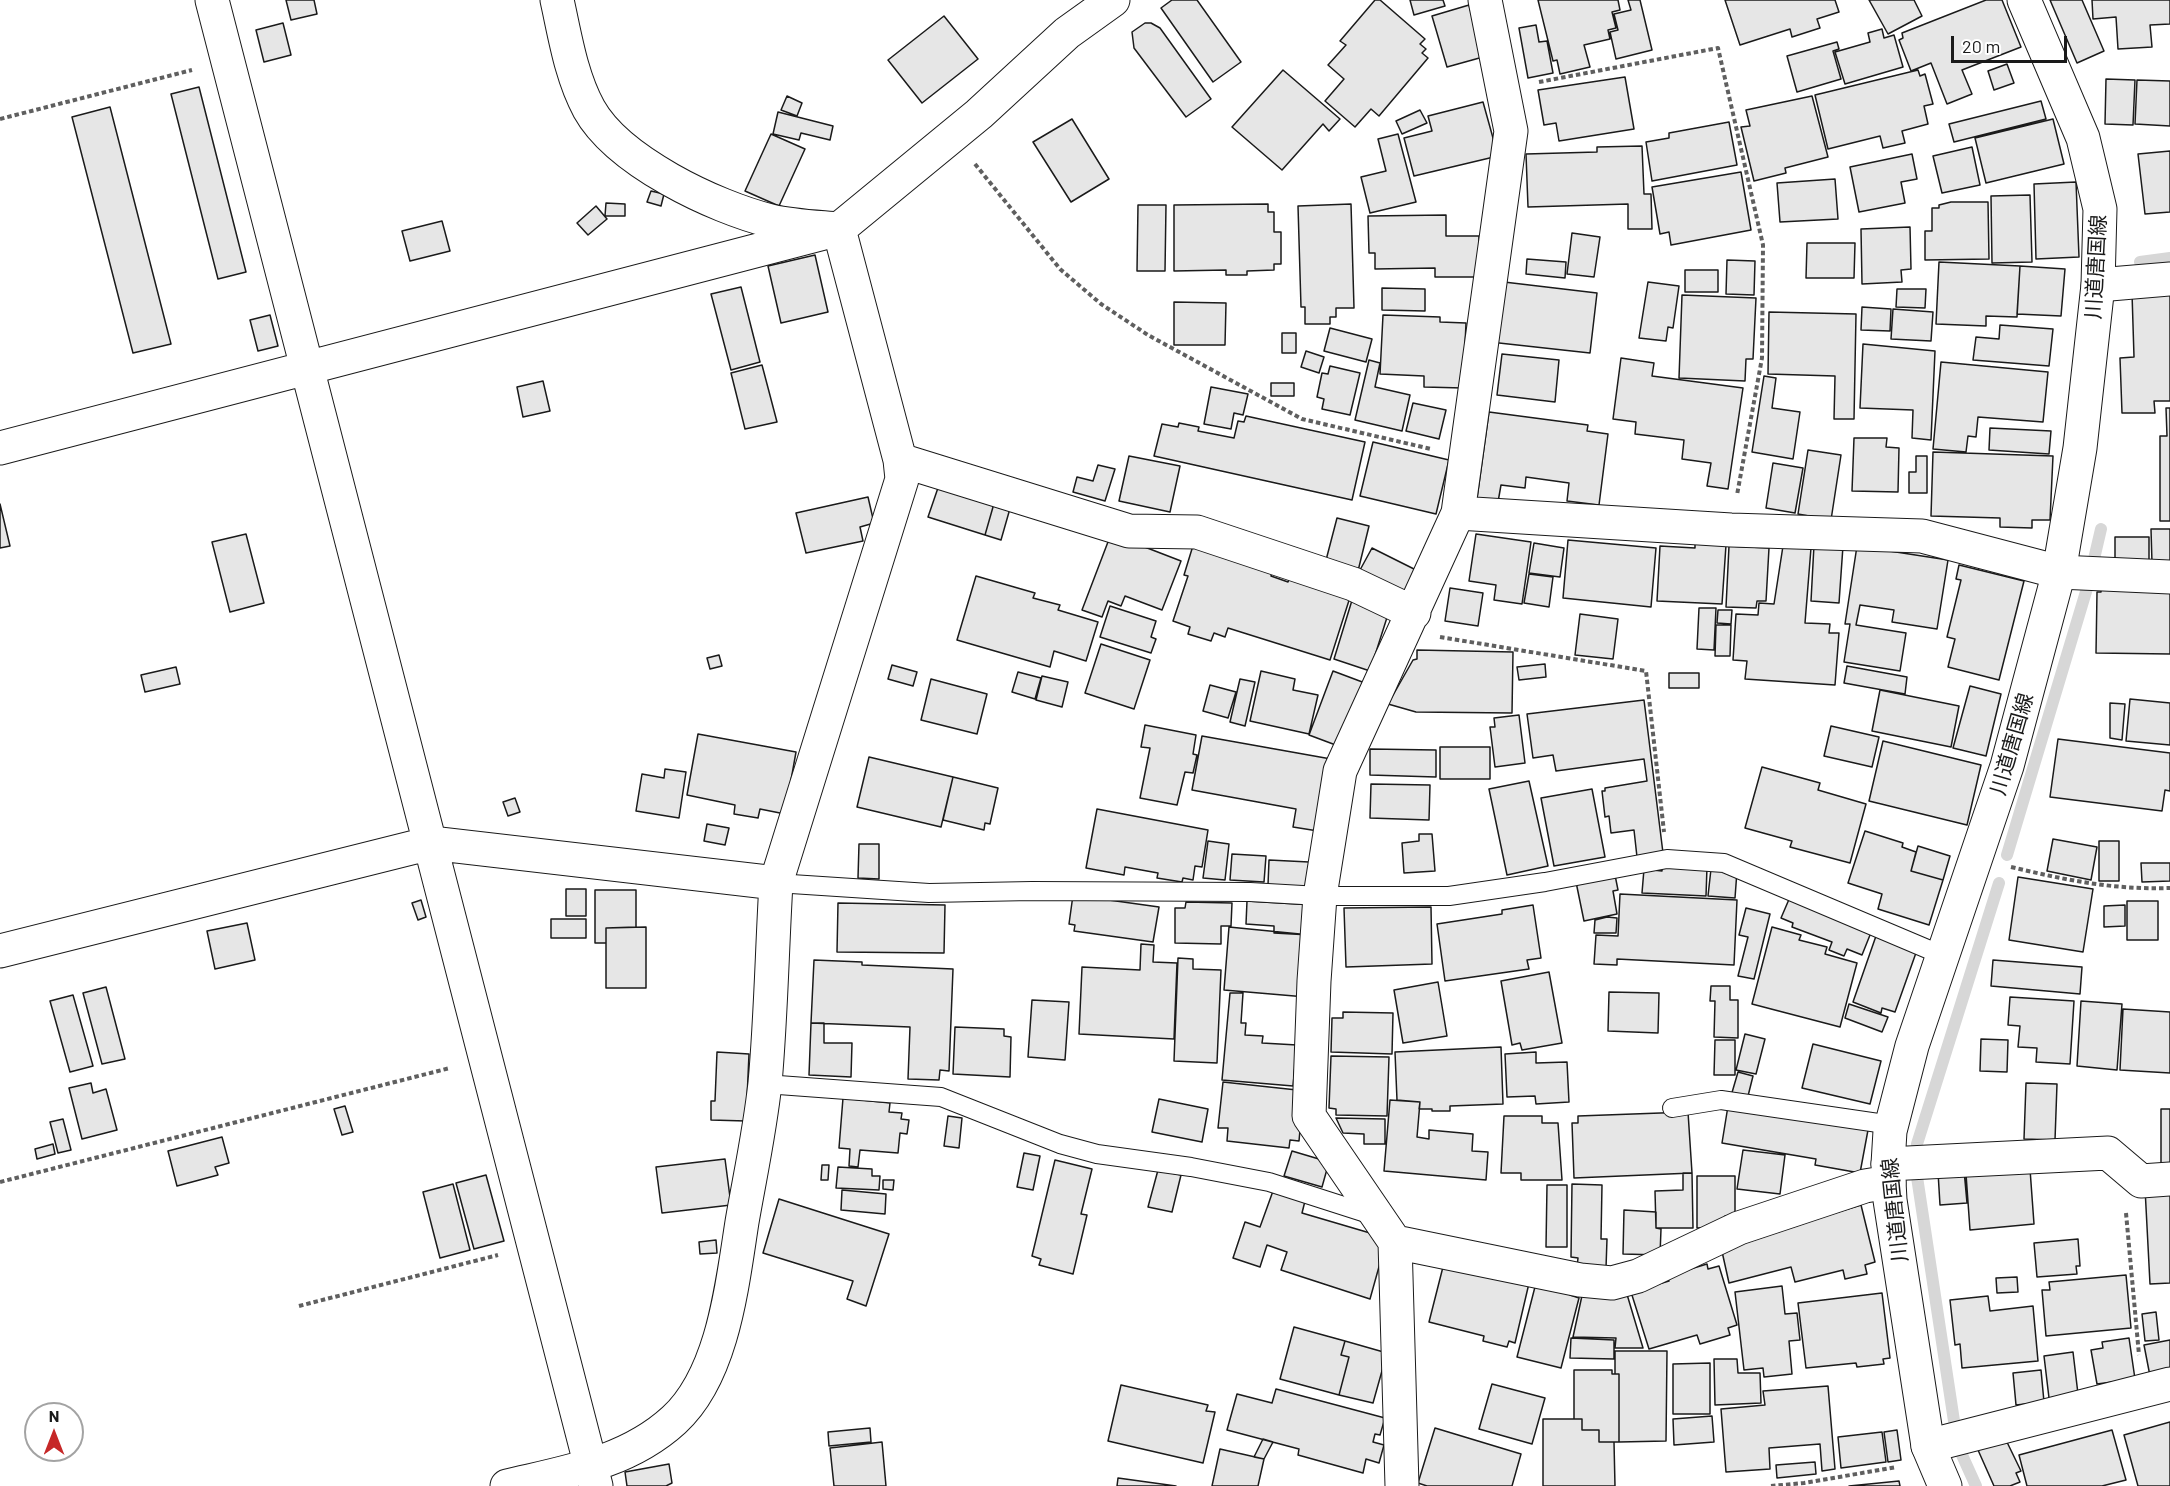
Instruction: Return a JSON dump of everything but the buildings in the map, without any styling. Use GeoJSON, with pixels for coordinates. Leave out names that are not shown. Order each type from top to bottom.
{"type":"FeatureCollection","features":[{"type":"Feature","properties":{"kind":"street"},"geometry":{"type":"LineString","coordinates":[[212,0],[593,1476]]}},
{"type":"Feature","properties":{"kind":"street"},"geometry":{"type":"LineString","coordinates":[[557,0],[577,84],[604,133],[650,167],[719,204],[772,222],[839,229]]}},
{"type":"Feature","properties":{"kind":"street"},"geometry":{"type":"LineString","coordinates":[[0,448],[839,229],[953,136],[1067,33],[1113,0]]}},
{"type":"Feature","properties":{"kind":"street"},"geometry":{"type":"LineString","coordinates":[[1402,1486],[1386,1229],[1309,1116],[1320,896],[1340,771],[1458,513],[1511,131],[1485,0]]}},
{"type":"Feature","properties":{"kind":"street","name":"川道唐国線"},"geometry":{"type":"LineString","coordinates":[[1936,1464],[1888,1173],[1892,1125],[1912,1046],[2007,766],[2059,572],[2080,448],[2098,285],[2100,209],[2093,172],[2084,138],[2024,0]]}},
{"type":"Feature","properties":{"kind":"street"},"geometry":{"type":"LineString","coordinates":[[507,1486],[593,1476],[652,1438],[675,1419],[704,1381],[716,1353],[735,1263],[765,1084],[776,884],[902,479],[900,460],[839,229]]}},
{"type":"Feature","properties":{"kind":"street"},"geometry":{"type":"LineString","coordinates":[[2098,285],[2170,279]]}},
{"type":"Feature","properties":{"kind":"street"},"geometry":{"type":"LineString","coordinates":[[900,460],[1129,531],[1197,532],[1353,584],[1409,622]]}},
{"type":"Feature","properties":{"kind":"street"},"geometry":{"type":"LineString","coordinates":[[1458,513],[1731,530],[1922,536],[2059,572],[2170,577]]}},
{"type":"Feature","properties":{"kind":"street"},"geometry":{"type":"LineString","coordinates":[[0,951],[431,843],[776,884]]}},
{"type":"Feature","properties":{"kind":"street"},"geometry":{"type":"LineString","coordinates":[[1386,1229],[1580,1280],[1612,1283],[1638,1276],[1739,1228],[1865,1186],[1888,1173],[2108,1153],[2140,1181],[2170,1179]]}},
{"type":"Feature","properties":{"kind":"street"},"geometry":{"type":"LineString","coordinates":[[1936,1464],[2156,1388]]}},
{"type":"Feature","properties":{"kind":"lane"},"geometry":{"type":"LineString","coordinates":[[776,884],[929,893],[1250,892],[1320,896],[1449,896],[1545,882],[1666,859],[1724,863],[1944,956]]}},
{"type":"Feature","properties":{"kind":"lane"},"geometry":{"type":"LineString","coordinates":[[765,1084],[941,1097],[1060,1144],[1088,1152],[1191,1167],[1269,1182],[1386,1229]]}},
{"type":"Feature","properties":{"kind":"lane"},"geometry":{"type":"LineString","coordinates":[[1672,1108],[1720,1100],[1892,1125]]}},
{"type":"Feature","properties":{"kind":"path"},"geometry":{"type":"LineString","coordinates":[[1503,89],[1718,48],[1763,245],[1762,358],[1731,530]]}},
{"type":"Feature","properties":{"kind":"path"},"geometry":{"type":"LineString","coordinates":[[0,119],[228,61]]}},
{"type":"Feature","properties":{"kind":"path"},"geometry":{"type":"LineString","coordinates":[[953,136],[1060,270],[1101,304],[1148,335],[1302,419],[1464,457]]}},
{"type":"Feature","properties":{"kind":"path"},"geometry":{"type":"LineString","coordinates":[[1409,622],[1646,670],[1666,859]]}},
{"type":"Feature","properties":{"kind":"path"},"geometry":{"type":"LineString","coordinates":[[2015,868],[2097,886],[2170,888]]}},
{"type":"Feature","properties":{"kind":"path"},"geometry":{"type":"LineString","coordinates":[[0,1182],[486,1059]]}},
{"type":"Feature","properties":{"kind":"path"},"geometry":{"type":"LineString","coordinates":[[2122,1165],[2156,1388]]}},
{"type":"Feature","properties":{"kind":"path"},"geometry":{"type":"LineString","coordinates":[[299,1306],[534,1245]]}},
{"type":"Feature","properties":{"kind":"path"},"geometry":{"type":"LineString","coordinates":[[1771,1486],[1804,1484],[1936,1464]]}},
{"type":"Feature","properties":{"kind":"waterway"},"geometry":{"type":"LineString","coordinates":[[2140,262],[2170,258]]}},
{"type":"Feature","properties":{"kind":"waterway"},"geometry":{"type":"LineString","coordinates":[[2094,559],[2101,529]]}},
{"type":"Feature","properties":{"kind":"waterway"},"geometry":{"type":"LineString","coordinates":[[2007,855],[2088,585]]}},
{"type":"Feature","properties":{"kind":"waterway"},"geometry":{"type":"LineString","coordinates":[[1917,1144],[1999,883]]}},
{"type":"Feature","properties":{"kind":"waterway"},"geometry":{"type":"LineString","coordinates":[[1917,1177],[1954,1421]]}},
{"type":"Feature","properties":{"kind":"waterway"},"geometry":{"type":"LineString","coordinates":[[1962,1455],[1976,1486]]}}]}
